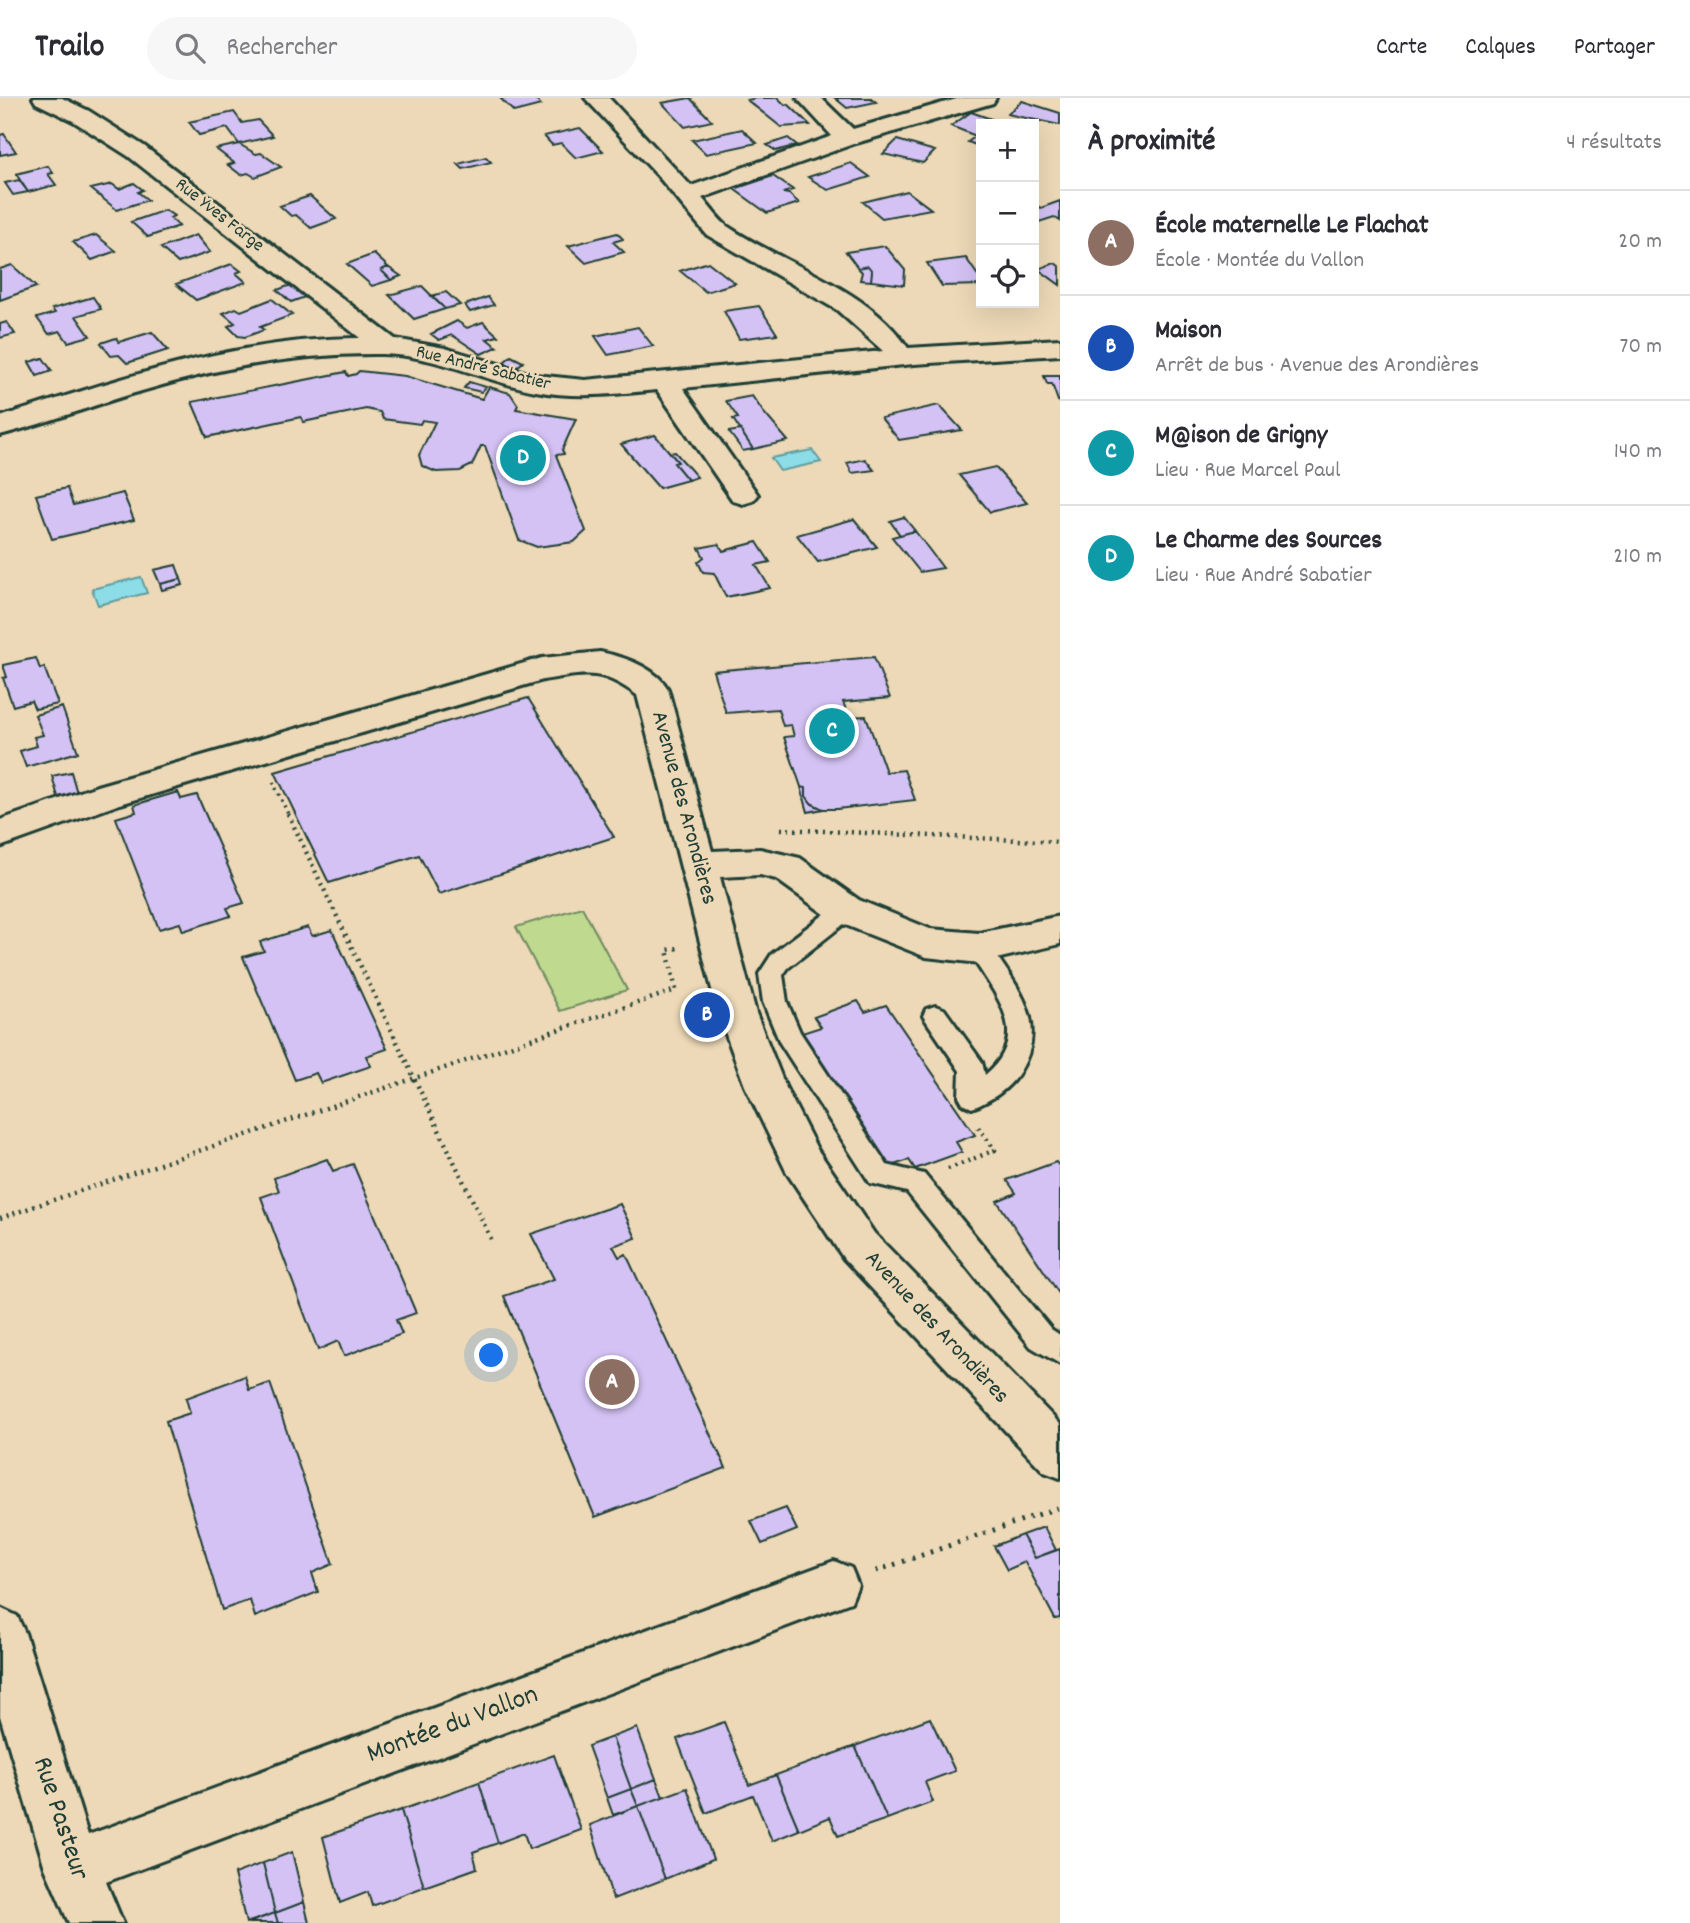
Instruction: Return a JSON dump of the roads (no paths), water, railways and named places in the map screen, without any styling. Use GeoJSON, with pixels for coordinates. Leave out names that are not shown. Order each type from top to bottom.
{"type":"FeatureCollection","features":[{"type":"Feature","properties":{"kind":"street","name":"Rue Yves Farge"},"geometry":{"type":"LineString","coordinates":[[44,98],[81,116],[136,151],[387,346]]}},
{"type":"Feature","properties":{"kind":"street"},"geometry":{"type":"LineString","coordinates":[[596,98],[688,195],[716,230],[846,304],[890,341],[900,356]]}},
{"type":"Feature","properties":{"kind":"street"},"geometry":{"type":"LineString","coordinates":[[808,98],[848,138]]}},
{"type":"Feature","properties":{"kind":"street"},"geometry":{"type":"LineString","coordinates":[[688,195],[848,138],[985,98]]}},
{"type":"Feature","properties":{"kind":"street","name":"Rue André Sabatier"},"geometry":{"type":"LineString","coordinates":[[0,426],[202,364],[250,354],[317,347],[387,346],[433,355],[537,385],[562,388],[665,382],[982,348],[1060,346]]}},
{"type":"Feature","properties":{"kind":"street"},"geometry":{"type":"LineString","coordinates":[[665,382],[743,495]]}},
{"type":"Feature","properties":{"kind":"street","name":"Avenue des Arondières"},"geometry":{"type":"LineString","coordinates":[[0,834],[109,795],[542,669],[593,661],[626,669],[652,689],[737,1013],[765,1086],[802,1161],[859,1246],[1060,1456]]}},
{"type":"Feature","properties":{"kind":"street"},"geometry":{"type":"LineString","coordinates":[[699,865],[760,862],[787,868],[846,910],[926,943],[979,948],[1060,930]]}},
{"type":"Feature","properties":{"kind":"street","name":"Montée du Vallon"},"geometry":{"type":"LineString","coordinates":[[72,1868],[834,1584]]}},
{"type":"Feature","properties":{"kind":"street","name":"Rue Pasteur"},"geometry":{"type":"LineString","coordinates":[[0,1633],[72,1868],[96,1923]]}},
{"type":"Feature","properties":{"kind":"lane"},"geometry":{"type":"LineString","coordinates":[[846,910],[780,961],[771,974],[775,1002],[789,1036],[879,1175],[915,1182],[1041,1338],[1060,1351]]}},
{"type":"Feature","properties":{"kind":"lane"},"geometry":{"type":"LineString","coordinates":[[934,1016],[973,1069],[972,1097],[994,1086],[1018,1055],[1020,1027],[1014,1005],[979,948]]}},
{"type":"Feature","properties":{"kind":"water"},"geometry":{"type":"Polygon","coordinates":[[[812,450],[821,462],[780,471],[771,458],[812,450]]]}},
{"type":"Feature","properties":{"kind":"water"},"geometry":{"type":"Polygon","coordinates":[[[141,577],[147,593],[98,605],[92,589],[141,577]]]}},
{"type":"Feature","properties":{"kind":"place","name":"Le Charme des Sources"},"geometry":{"type":"Point","coordinates":[523,458]}},
{"type":"Feature","properties":{"kind":"place","name":"M@ison de Grigny"},"geometry":{"type":"Point","coordinates":[832,731]}},
{"type":"Feature","properties":{"kind":"place","name":"Maison"},"geometry":{"type":"Point","coordinates":[707,1015]}},
{"type":"Feature","properties":{"kind":"place","name":"École maternelle Le Flachat"},"geometry":{"type":"Point","coordinates":[612,1382]}}]}
